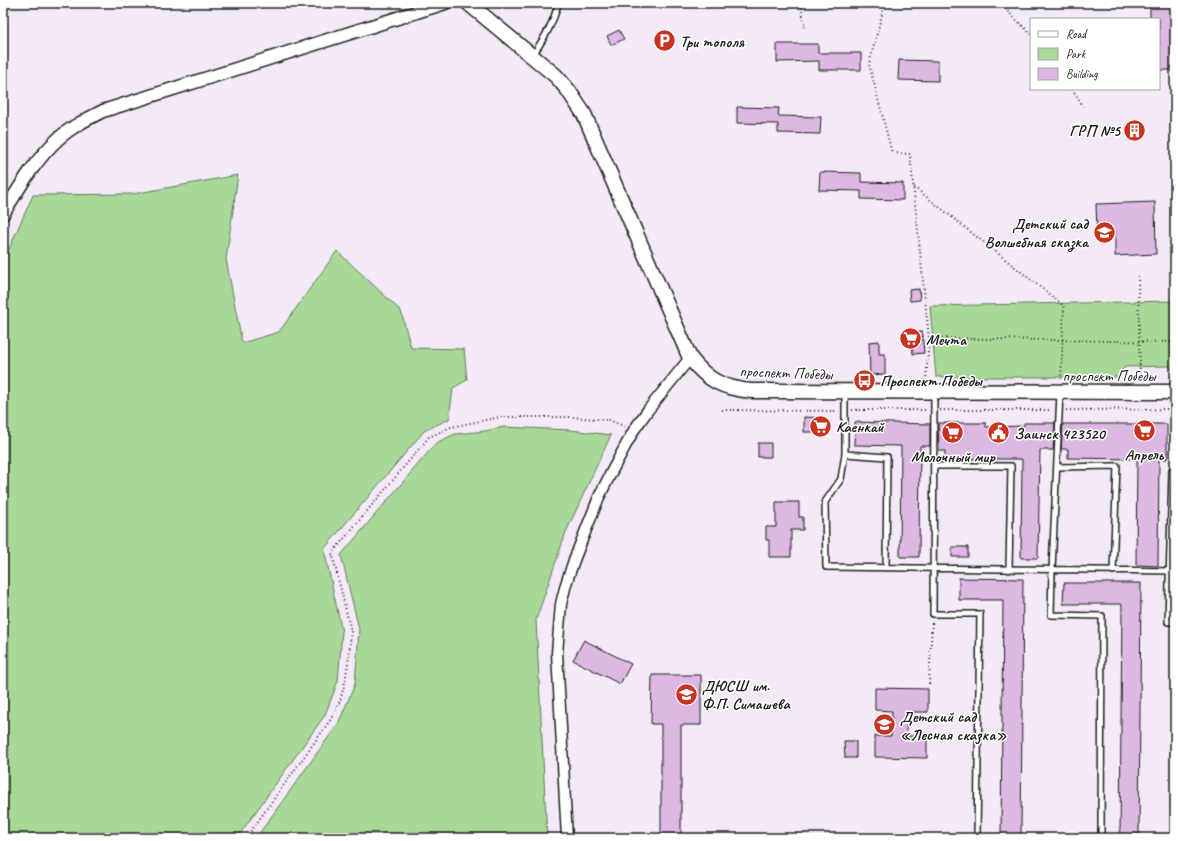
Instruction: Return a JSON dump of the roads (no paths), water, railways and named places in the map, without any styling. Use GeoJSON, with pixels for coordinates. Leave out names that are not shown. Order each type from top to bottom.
{"type":"FeatureCollection","features":[{"type":"Feature","properties":{"kind":"main road","name":"проспект Победы"},"geometry":{"type":"LineString","coordinates":[[468,3],[556,76],[568,90],[584,114],[690,358],[707,376],[723,385],[751,391],[1175,392]]}},
{"type":"Feature","properties":{"kind":"street"},"geometry":{"type":"LineString","coordinates":[[3,214],[25,178],[47,150],[72,128],[103,111],[446,3]]}},
{"type":"Feature","properties":{"kind":"street"},"geometry":{"type":"LineString","coordinates":[[568,838],[557,653],[561,604],[574,560],[599,496],[634,430],[690,358]]}},
{"type":"Feature","properties":{"kind":"lane"},"geometry":{"type":"LineString","coordinates":[[533,56],[548,31],[558,3]]}},
{"type":"Feature","properties":{"kind":"lane"},"geometry":{"type":"LineString","coordinates":[[845,391],[845,454],[841,479],[824,502],[826,567],[1175,572]]}},
{"type":"Feature","properties":{"kind":"lane"},"geometry":{"type":"LineString","coordinates":[[929,392],[934,410],[933,614],[980,614],[977,838]]}},
{"type":"Feature","properties":{"kind":"lane"},"geometry":{"type":"LineString","coordinates":[[1060,392],[1051,615],[1102,616],[1101,838]]}},
{"type":"Feature","properties":{"kind":"lane"},"geometry":{"type":"LineString","coordinates":[[845,454],[887,457],[886,568]]}},
{"type":"Feature","properties":{"kind":"lane"},"geometry":{"type":"LineString","coordinates":[[934,466],[1011,466],[1010,570]]}},
{"type":"Feature","properties":{"kind":"lane"},"geometry":{"type":"LineString","coordinates":[[1057,467],[1117,466],[1113,571]]}},
{"type":"Feature","properties":{"kind":"lane"},"geometry":{"type":"LineString","coordinates":[[1174,469],[1168,622],[1175,622]]}},
{"type":"Feature","properties":{"kind":"place","name":"Три тополя"},"geometry":{"type":"Point","coordinates":[665,41]}},
{"type":"Feature","properties":{"kind":"place","name":"ГРП №5"},"geometry":{"type":"Point","coordinates":[1135,130]}},
{"type":"Feature","properties":{"kind":"place","name":"Детский сад Волшебная сказка"},"geometry":{"type":"Point","coordinates":[1104,232]}},
{"type":"Feature","properties":{"kind":"place","name":"Мечта"},"geometry":{"type":"Point","coordinates":[911,339]}},
{"type":"Feature","properties":{"kind":"place","name":"Проспект Победы"},"geometry":{"type":"Point","coordinates":[865,380]}},
{"type":"Feature","properties":{"kind":"place","name":"Каенкай"},"geometry":{"type":"Point","coordinates":[820,426]}},
{"type":"Feature","properties":{"kind":"place","name":"Апрель"},"geometry":{"type":"Point","coordinates":[1144,430]}},
{"type":"Feature","properties":{"kind":"place","name":"Молочный мир"},"geometry":{"type":"Point","coordinates":[953,433]}},
{"type":"Feature","properties":{"kind":"place","name":"Заинск 423520"},"geometry":{"type":"Point","coordinates":[999,433]}},
{"type":"Feature","properties":{"kind":"place","name":"ДЮСШ им. Ф.П. Симашева"},"geometry":{"type":"Point","coordinates":[687,694]}},
{"type":"Feature","properties":{"kind":"place","name":"Детский сад «Лесная сказка»"},"geometry":{"type":"Point","coordinates":[885,725]}}]}
